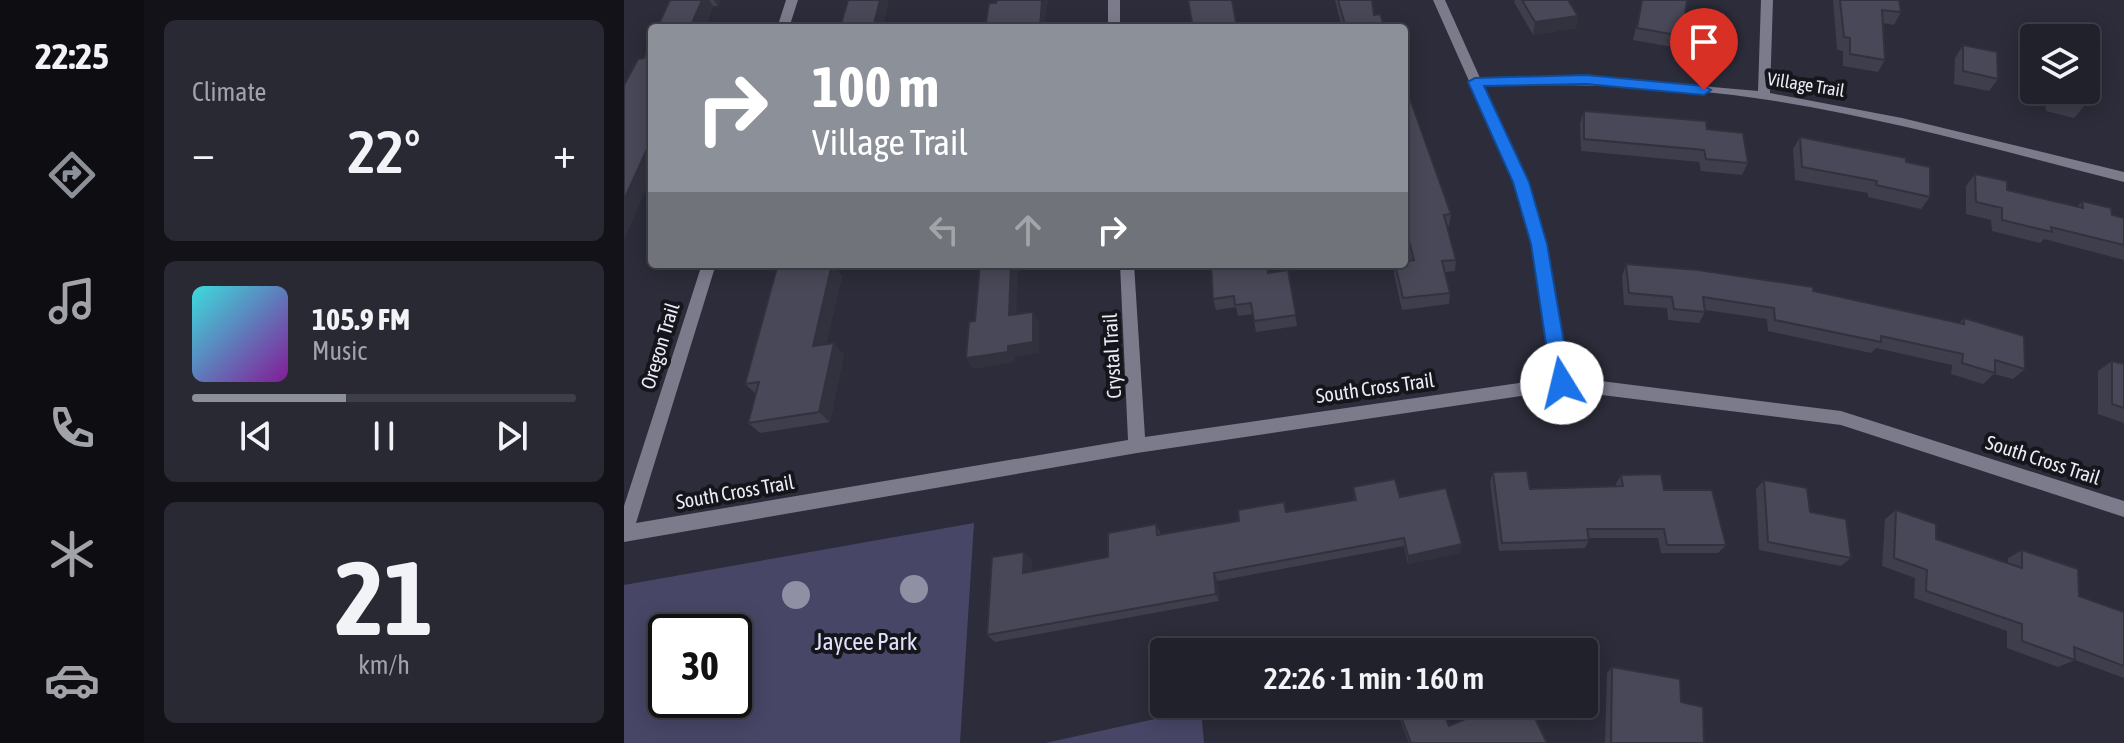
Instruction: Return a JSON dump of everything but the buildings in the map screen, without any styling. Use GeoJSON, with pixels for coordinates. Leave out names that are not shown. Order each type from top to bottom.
{"type":"FeatureCollection","features":[{"type":"Feature","properties":{"kind":"street"},"geometry":{"type":"LineString","coordinates":[[784,24],[792,0]]}},
{"type":"Feature","properties":{"kind":"street"},"geometry":{"type":"LineString","coordinates":[[1114,0],[1114,24]]}},
{"type":"Feature","properties":{"kind":"street"},"geometry":{"type":"LineString","coordinates":[[1439,0],[1521,182],[1539,244],[1562,383]]}},
{"type":"Feature","properties":{"kind":"street"},"geometry":{"type":"LineString","coordinates":[[1764,96],[1767,0]]}},
{"type":"Feature","properties":{"kind":"street","name":"Village Trail"},"geometry":{"type":"LineString","coordinates":[[1475,82],[1586,80],[1764,96],[1876,115],[2124,177]]}},
{"type":"Feature","properties":{"kind":"street","name":"Oregon Trail"},"geometry":{"type":"LineString","coordinates":[[624,534],[708,268]]}},
{"type":"Feature","properties":{"kind":"street","name":"Crystal Trail"},"geometry":{"type":"LineString","coordinates":[[1127,268],[1137,446]]}},
{"type":"Feature","properties":{"kind":"street","name":"South Cross Trail"},"geometry":{"type":"LineString","coordinates":[[624,534],[1137,446],[1562,383],[1841,418],[2124,509]]}},
{"type":"Feature","properties":{"kind":"green space","name":"Jaycee Park"},"geometry":{"type":"Polygon","coordinates":[[[974,523],[960,743],[624,743],[624,585],[974,523]]]}},
{"type":"Feature","properties":{"kind":"green space"},"geometry":{"type":"Polygon","coordinates":[[[1160,718],[1202,718],[1204,743],[1045,743],[1160,718]]]}},
{"type":"Feature","properties":{"kind":"route"},"geometry":{"type":"LineString","coordinates":[[1562,383],[1539,244],[1521,182],[1475,82],[1586,80],[1704,90]]}}]}
